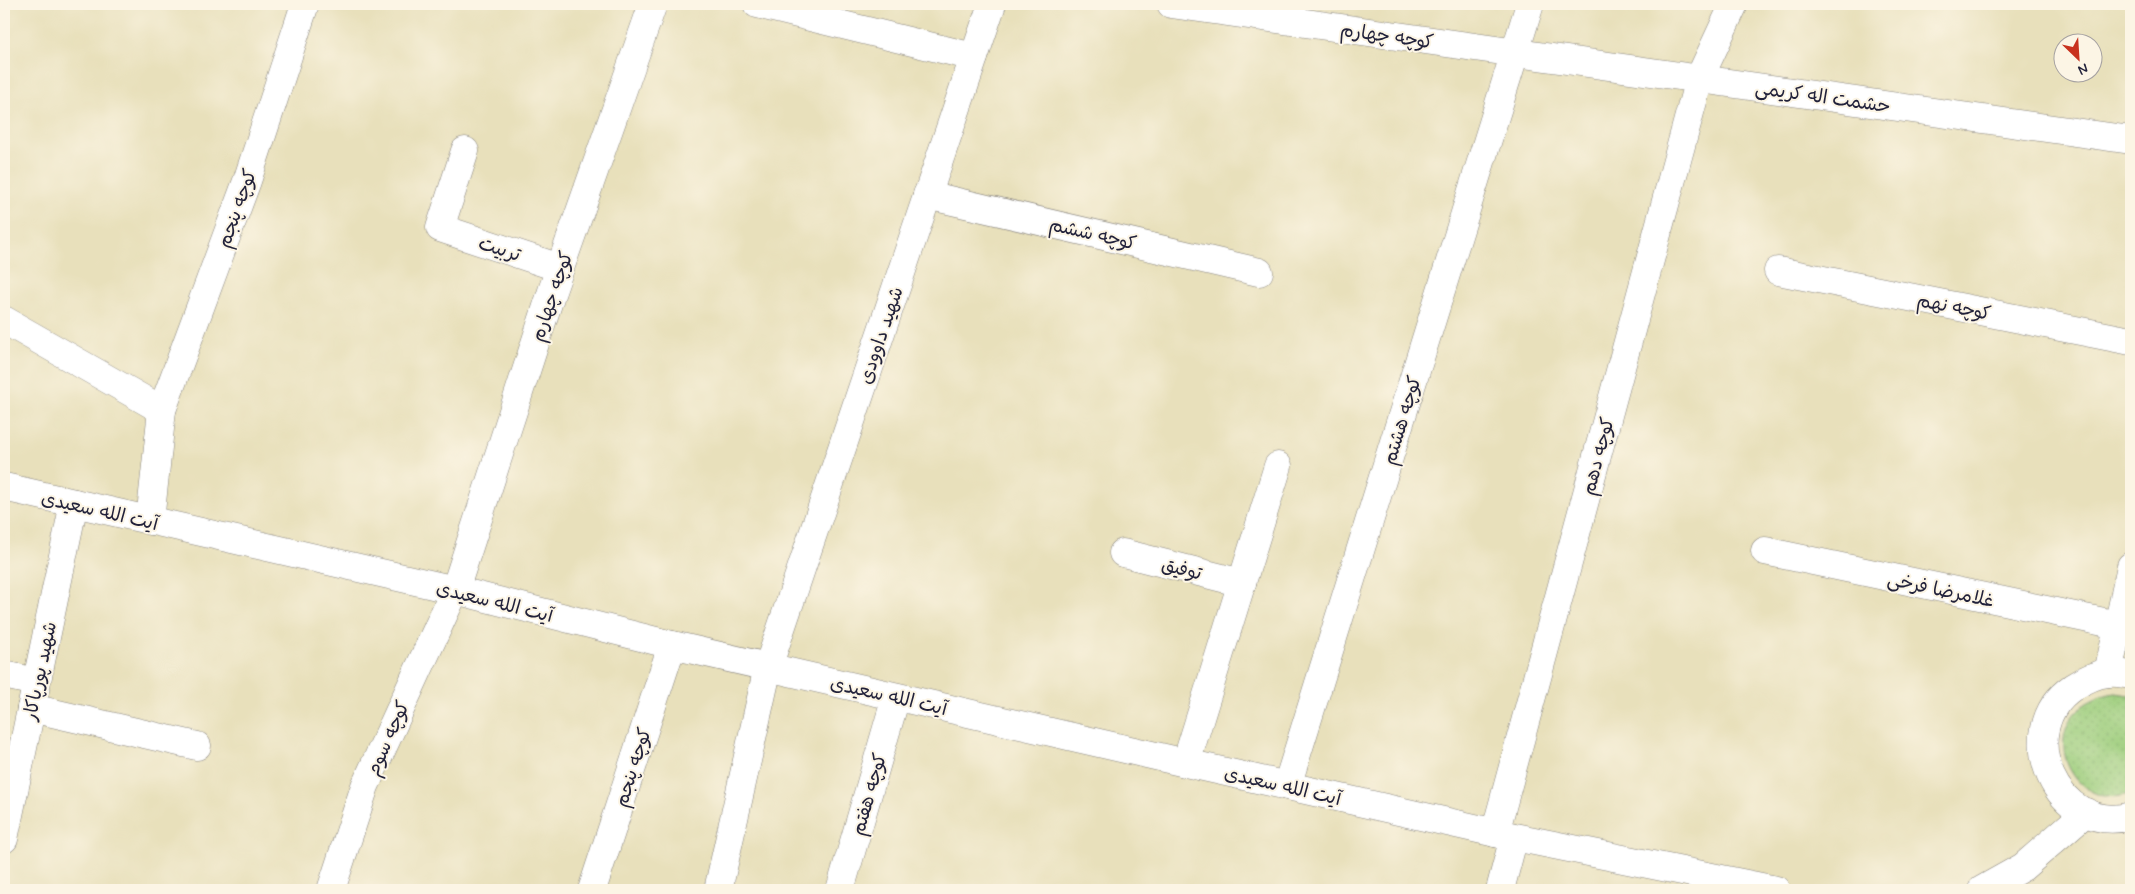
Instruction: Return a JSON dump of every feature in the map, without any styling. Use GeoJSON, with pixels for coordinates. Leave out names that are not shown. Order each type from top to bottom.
{"type":"FeatureCollection","features":[{"type":"Feature","properties":{"kind":"street","name":"کوچه پنجم"},"geometry":{"type":"LineString","coordinates":[[150,522],[162,410],[246,181],[306,4]]}},
{"type":"Feature","properties":{"kind":"street","name":"کوچه چهارم"},"geometry":{"type":"LineString","coordinates":[[454,590],[560,268],[653,4]]}},
{"type":"Feature","properties":{"kind":"street"},"geometry":{"type":"LineString","coordinates":[[757,4],[974,57]]}},
{"type":"Feature","properties":{"kind":"street","name":"شهید داوودی"},"geometry":{"type":"LineString","coordinates":[[718,890],[768,667],[992,4]]}},
{"type":"Feature","properties":{"kind":"street","name":"کوچه چهارم"},"geometry":{"type":"LineString","coordinates":[[1171,4],[1206,6],[1515,53]]}},
{"type":"Feature","properties":{"kind":"street","name":"کوچه هشتم"},"geometry":{"type":"LineString","coordinates":[[1287,786],[1530,4]]}},
{"type":"Feature","properties":{"kind":"street"},"geometry":{"type":"LineString","coordinates":[[1699,79],[1734,4]]}},
{"type":"Feature","properties":{"kind":"street","name":"حشمت اله کریمی"},"geometry":{"type":"LineString","coordinates":[[1515,53],[2131,140]]}},
{"type":"Feature","properties":{"kind":"street","name":"کوچه دهم"},"geometry":{"type":"LineString","coordinates":[[1500,890],[1504,835],[1699,79]]}},
{"type":"Feature","properties":{"kind":"street","name":"تربیت"},"geometry":{"type":"LineString","coordinates":[[465,151],[440,228],[560,268]]}},
{"type":"Feature","properties":{"kind":"street","name":"کوچه ششم"},"geometry":{"type":"LineString","coordinates":[[927,195],[1258,272]]}},
{"type":"Feature","properties":{"kind":"street","name":"کوچه نهم"},"geometry":{"type":"LineString","coordinates":[[1778,271],[2131,341]]}},
{"type":"Feature","properties":{"kind":"street"},"geometry":{"type":"LineString","coordinates":[[4,320],[162,410]]}},
{"type":"Feature","properties":{"kind":"street"},"geometry":{"type":"LineString","coordinates":[[1186,763],[1278,466]]}},
{"type":"Feature","properties":{"kind":"street","name":"آیت الله سعیدی"},"geometry":{"type":"LineString","coordinates":[[4,487],[150,522],[454,590],[672,645],[1287,786],[1504,835],[1776,890]]}},
{"type":"Feature","properties":{"kind":"street","name":"شهید پورپاکار"},"geometry":{"type":"LineString","coordinates":[[4,839],[74,503]]}},
{"type":"Feature","properties":{"kind":"street","name":"غلامرضا فرخی"},"geometry":{"type":"LineString","coordinates":[[1765,551],[2118,626]]}},
{"type":"Feature","properties":{"kind":"street","name":"توفیق"},"geometry":{"type":"LineString","coordinates":[[1123,553],[1242,583]]}},
{"type":"Feature","properties":{"kind":"street"},"geometry":{"type":"LineString","coordinates":[[2130,817],[2106,818],[2086,812],[2066,799],[2052,781],[2044,758],[2043,734],[2051,712],[2065,693],[2085,679],[2120,674],[2118,626],[2131,566]]}},
{"type":"Feature","properties":{"kind":"street","name":"کوچه سوم"},"geometry":{"type":"LineString","coordinates":[[331,890],[365,786],[454,590]]}},
{"type":"Feature","properties":{"kind":"street","name":"کوچه پنجم"},"geometry":{"type":"LineString","coordinates":[[592,890],[672,645]]}},
{"type":"Feature","properties":{"kind":"street"},"geometry":{"type":"LineString","coordinates":[[4,675],[34,695],[197,746]]}},
{"type":"Feature","properties":{"kind":"street","name":"کوچه هفتم"},"geometry":{"type":"LineString","coordinates":[[840,890],[896,697]]}},
{"type":"Feature","properties":{"kind":"street"},"geometry":{"type":"LineString","coordinates":[[1982,890],[2020,878],[2086,812]]}},
{"type":"Feature","properties":{"kind":"green space"},"geometry":{"type":"Polygon","coordinates":[[[2115,693],[2131,695],[2131,793],[2108,796],[2089,790],[2074,776],[2066,758],[2064,738],[2071,718],[2088,703],[2115,693]]]}}]}
